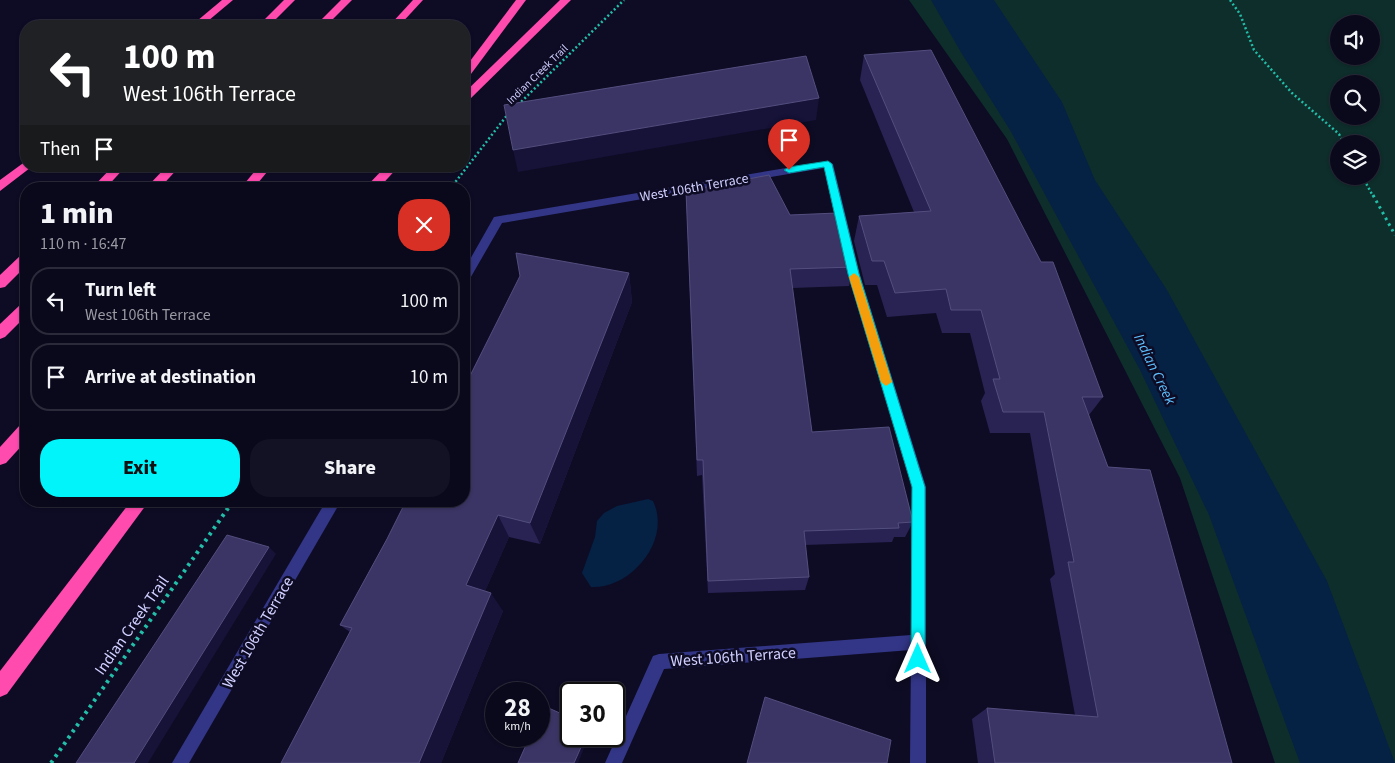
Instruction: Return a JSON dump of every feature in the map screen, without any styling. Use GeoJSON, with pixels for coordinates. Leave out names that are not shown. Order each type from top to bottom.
{"type":"FeatureCollection","features":[{"type":"Feature","properties":{"kind":"highway"},"geometry":{"type":"LineString","coordinates":[[203,20],[228,0]]}},
{"type":"Feature","properties":{"kind":"highway"},"geometry":{"type":"LineString","coordinates":[[269,20],[290,0]]}},
{"type":"Feature","properties":{"kind":"highway"},"geometry":{"type":"LineString","coordinates":[[326,20],[347,0]]}},
{"type":"Feature","properties":{"kind":"highway"},"geometry":{"type":"LineString","coordinates":[[400,20],[418,0]]}},
{"type":"Feature","properties":{"kind":"highway"},"geometry":{"type":"LineString","coordinates":[[470,68],[521,0]]}},
{"type":"Feature","properties":{"kind":"highway"},"geometry":{"type":"LineString","coordinates":[[470,92],[566,0]]}},
{"type":"Feature","properties":{"kind":"highway"},"geometry":{"type":"LineString","coordinates":[[0,186],[20,170]]}},
{"type":"Feature","properties":{"kind":"highway"},"geometry":{"type":"LineString","coordinates":[[104,182],[114,172]]}},
{"type":"Feature","properties":{"kind":"highway"},"geometry":{"type":"LineString","coordinates":[[158,182],[168,172]]}},
{"type":"Feature","properties":{"kind":"highway"},"geometry":{"type":"LineString","coordinates":[[252,182],[261,172]]}},
{"type":"Feature","properties":{"kind":"highway"},"geometry":{"type":"LineString","coordinates":[[377,182],[388,172]]}},
{"type":"Feature","properties":{"kind":"highway"},"geometry":{"type":"LineString","coordinates":[[0,283],[20,264]]}},
{"type":"Feature","properties":{"kind":"highway"},"geometry":{"type":"LineString","coordinates":[[0,333],[20,314]]}},
{"type":"Feature","properties":{"kind":"highway"},"geometry":{"type":"LineString","coordinates":[[0,458],[20,436]]}},
{"type":"Feature","properties":{"kind":"highway"},"geometry":{"type":"LineString","coordinates":[[0,687],[136,507]]}},
{"type":"Feature","properties":{"kind":"street","name":"West 106th Terrace"},"geometry":{"type":"LineString","coordinates":[[470,269],[498,220],[828,164],[854,274],[919,487],[918,763]]}},
{"type":"Feature","properties":{"kind":"street","name":"West 106th Terrace"},"geometry":{"type":"LineString","coordinates":[[180,763],[330,507]]}},
{"type":"Feature","properties":{"kind":"street","name":"West 106th Terrace"},"geometry":{"type":"LineString","coordinates":[[613,763],[658,662],[918,642]]}},
{"type":"Feature","properties":{"kind":"path","name":"Indian Creek Trail"},"geometry":{"type":"LineString","coordinates":[[470,163],[505,118],[624,0]]}},
{"type":"Feature","properties":{"kind":"path"},"geometry":{"type":"LineString","coordinates":[[1230,0],[1240,14],[1254,50],[1292,93],[1340,135]]}},
{"type":"Feature","properties":{"kind":"path","name":"Indian Creek Trail"},"geometry":{"type":"LineString","coordinates":[[455,182],[463,172]]}},
{"type":"Feature","properties":{"kind":"path"},"geometry":{"type":"LineString","coordinates":[[1367,185],[1395,235]]}},
{"type":"Feature","properties":{"kind":"path","name":"Indian Creek Trail"},"geometry":{"type":"LineString","coordinates":[[51,763],[229,507]]}},
{"type":"Feature","properties":{"kind":"green space"},"geometry":{"type":"Polygon","coordinates":[[[909,0],[1395,0],[1395,763],[1275,763],[1180,478],[1007,139],[909,0]]]}},
{"type":"Feature","properties":{"kind":"water","name":"Indian Creek"},"geometry":{"type":"Polygon","coordinates":[[[931,0],[994,0],[1062,102],[1095,180],[1167,290],[1327,581],[1395,763],[1300,763],[1209,515],[1140,370],[1010,130],[962,54],[931,0]]]}},
{"type":"Feature","properties":{"kind":"water"},"geometry":{"type":"Polygon","coordinates":[[[648,499],[653,501],[657,516],[657,531],[652,546],[644,559],[633,571],[620,580],[606,585],[591,587],[582,573],[595,537],[597,521],[604,513],[617,506],[648,499]]]}},
{"type":"Feature","properties":{"kind":"building"},"geometry":{"type":"Polygon","coordinates":[[[931,50],[1041,262],[1053,262],[1103,397],[1082,397],[1108,467],[1150,470],[1232,763],[995,763],[987,708],[1098,717],[1068,562],[1074,562],[1044,412],[1003,412],[993,379],[1000,379],[981,310],[951,310],[946,289],[895,293],[884,261],[872,261],[859,216],[931,211],[864,55],[931,50]]]}},
{"type":"Feature","properties":{"kind":"building"},"geometry":{"type":"Polygon","coordinates":[[[806,56],[819,98],[513,150],[504,105],[806,56]]]}},
{"type":"Feature","properties":{"kind":"building"},"geometry":{"type":"Polygon","coordinates":[[[769,175],[790,215],[837,213],[839,223],[843,223],[854,267],[790,269],[812,432],[889,427],[913,522],[898,523],[899,528],[804,531],[809,577],[708,581],[703,460],[697,460],[686,191],[769,175]]]}},
{"type":"Feature","properties":{"kind":"building"},"geometry":{"type":"Polygon","coordinates":[[[516,253],[629,273],[530,523],[498,515],[466,585],[491,593],[419,763],[281,763],[352,628],[340,625],[403,507],[470,507],[470,376],[520,276],[516,253]]]}},
{"type":"Feature","properties":{"kind":"building"},"geometry":{"type":"Polygon","coordinates":[[[227,535],[269,547],[134,763],[76,763],[227,535]]]}},
{"type":"Feature","properties":{"kind":"building"},"geometry":{"type":"Polygon","coordinates":[[[765,697],[891,740],[887,763],[747,763],[765,697]]]}},
{"type":"Feature","properties":{"kind":"building"},"geometry":{"type":"Polygon","coordinates":[[[550,709],[560,713],[560,747],[581,747],[574,763],[518,763],[525,747],[550,747],[550,709]]]}},
{"type":"Feature","properties":{"kind":"slow traffic"},"geometry":{"type":"LineString","coordinates":[[854,277],[886,382]]}},
{"type":"Feature","properties":{"kind":"route"},"geometry":{"type":"LineString","coordinates":[[789,170],[828,164],[854,274],[919,487],[918,659]]}}]}
